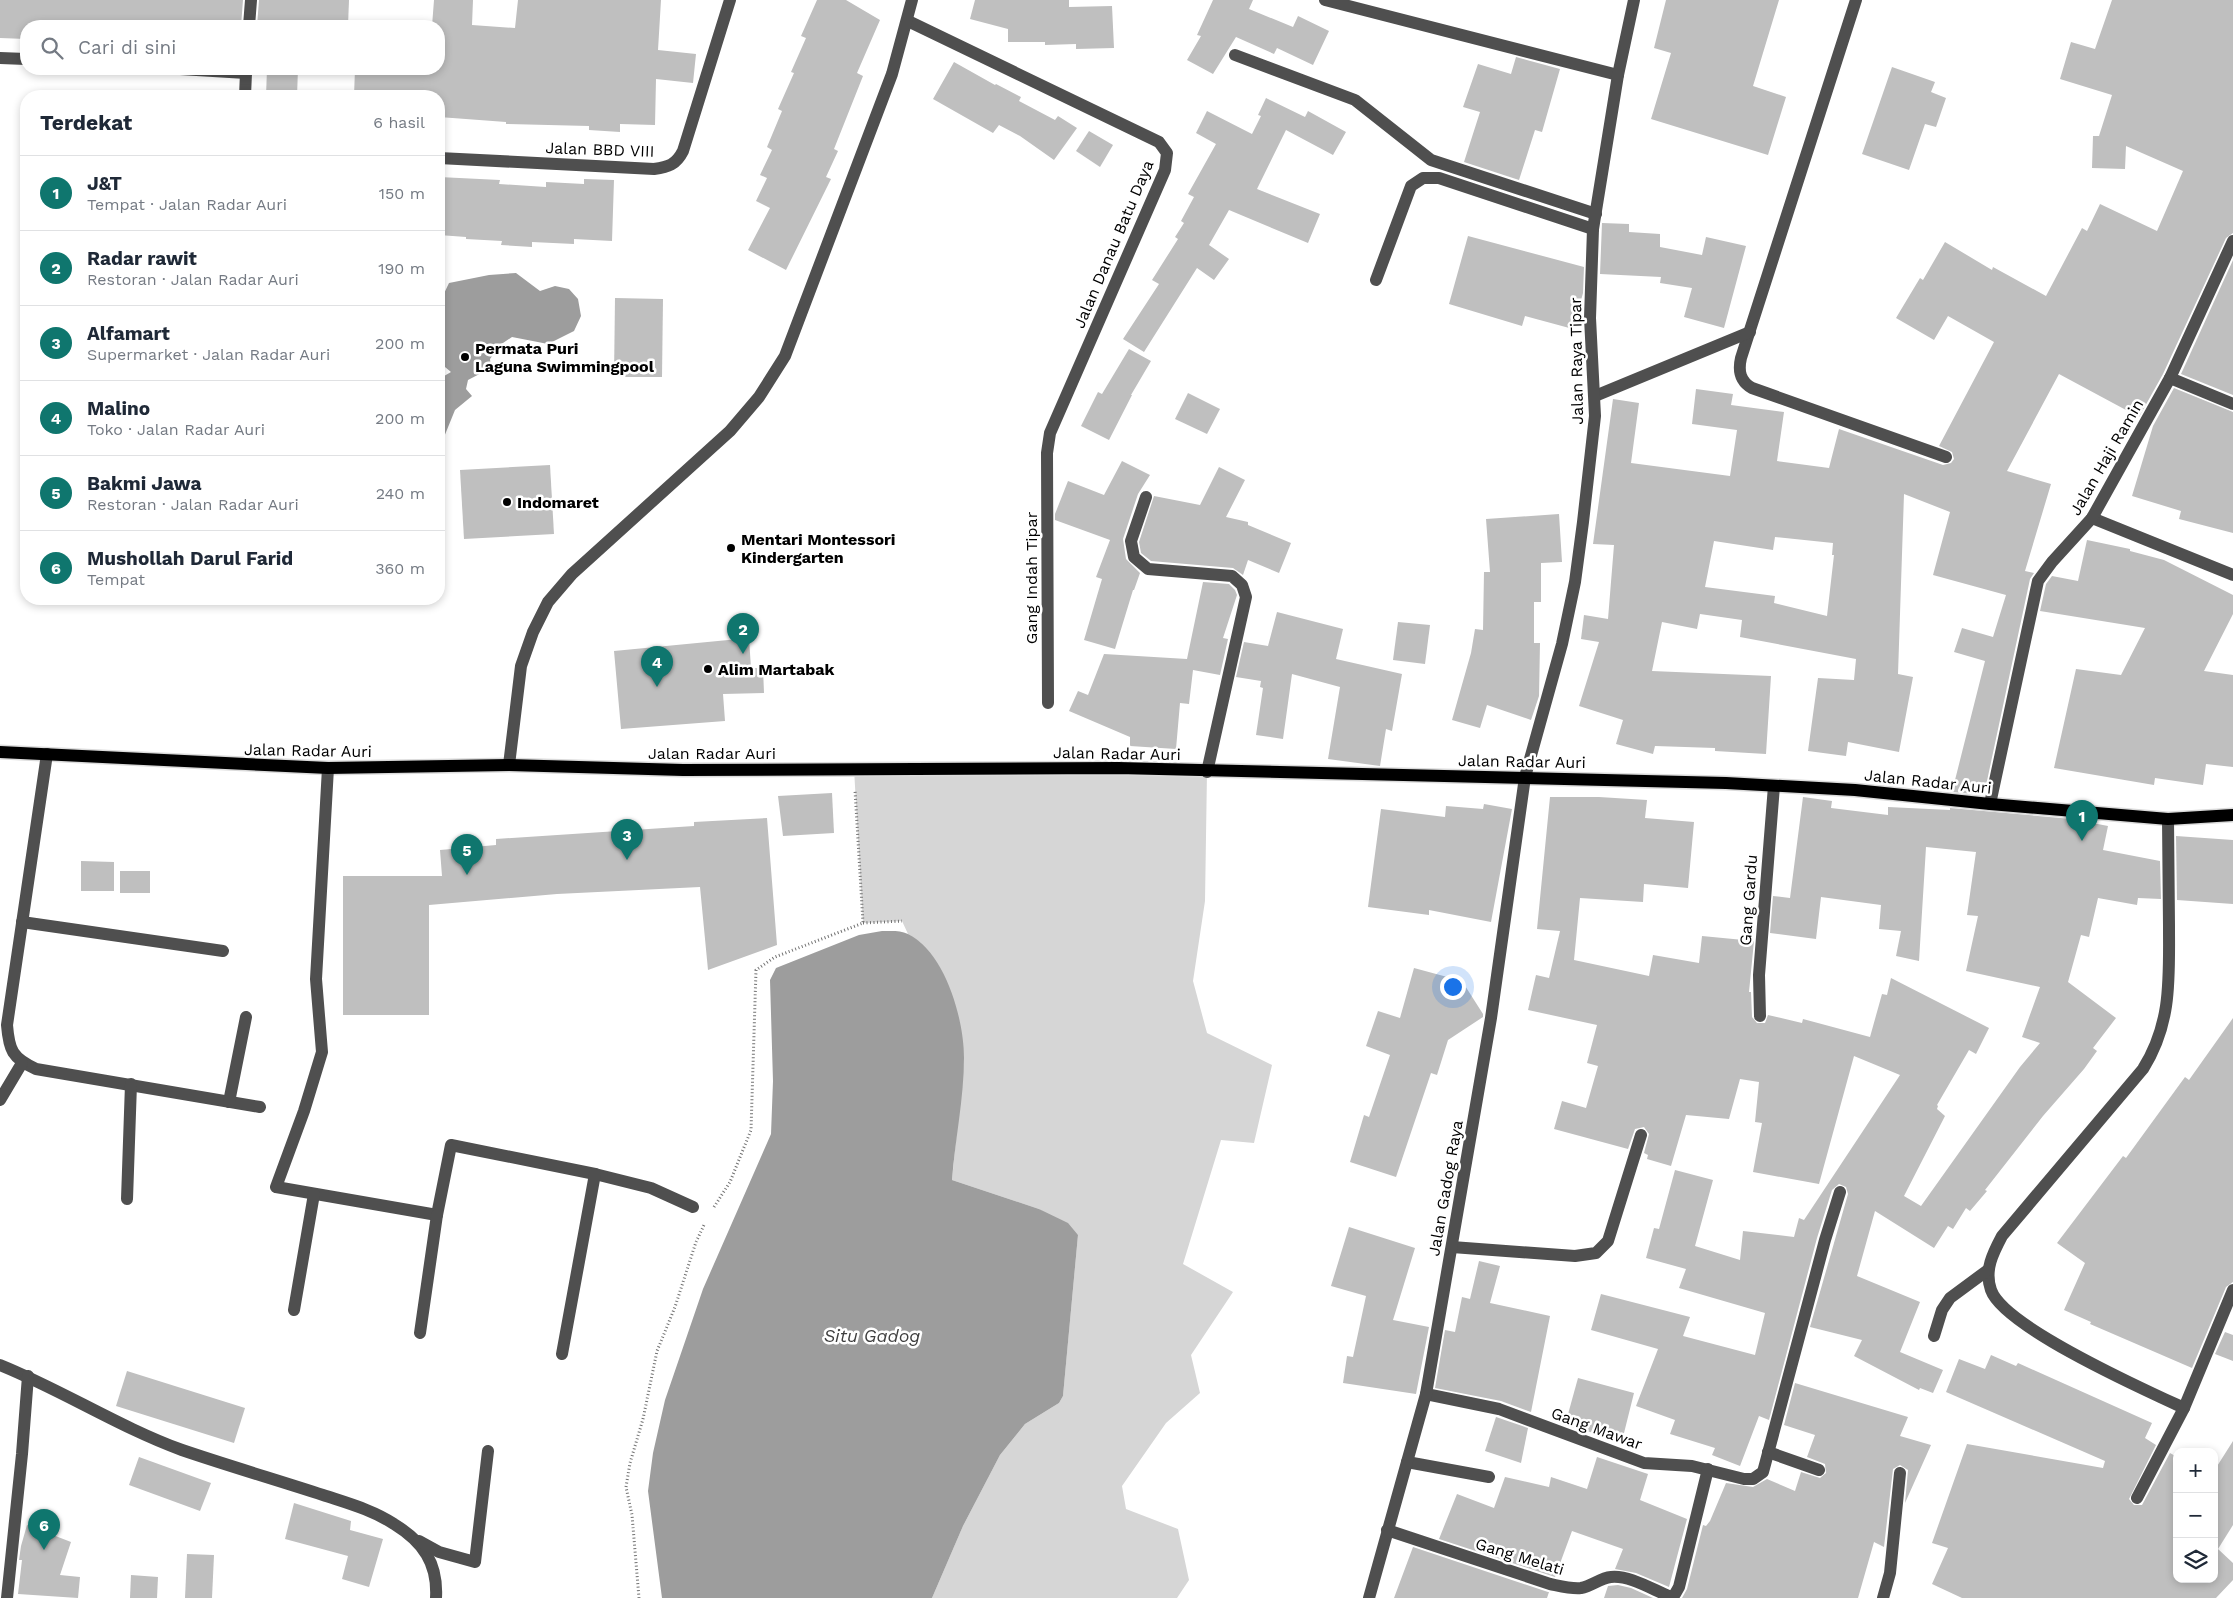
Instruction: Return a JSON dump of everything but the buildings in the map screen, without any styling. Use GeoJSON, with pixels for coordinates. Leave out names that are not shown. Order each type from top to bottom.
{"type":"FeatureCollection","features":[{"type":"Feature","properties":{"kind":"main road","name":"Jalan Radar Auri"},"geometry":{"type":"LineString","coordinates":[[0,752],[328,768],[509,765],[683,770],[1118,768],[1207,772],[1525,777],[1855,790],[2168,819],[2233,815]]}},
{"type":"Feature","properties":{"kind":"street"},"geometry":{"type":"LineString","coordinates":[[249,20],[251,0]]}},
{"type":"Feature","properties":{"kind":"street","name":"Jalan BBD VIII"},"geometry":{"type":"LineString","coordinates":[[445,158],[654,169],[667,168],[678,161],[683,151],[730,0]]}},
{"type":"Feature","properties":{"kind":"street"},"geometry":{"type":"LineString","coordinates":[[509,765],[521,666],[533,632],[548,602],[572,574],[730,431],[759,397],[785,356],[892,74],[908,21],[912,0]]}},
{"type":"Feature","properties":{"kind":"street"},"geometry":{"type":"LineString","coordinates":[[1325,0],[1618,75]]}},
{"type":"Feature","properties":{"kind":"street","name":"Jalan Raya Tipar"},"geometry":{"type":"LineString","coordinates":[[1525,777],[1562,644],[1583,522],[1595,396],[1590,318],[1593,229],[1618,75],[1634,0]]}},
{"type":"Feature","properties":{"kind":"street"},"geometry":{"type":"LineString","coordinates":[[1856,0],[1740,364],[1741,378],[1745,384],[1946,457]]}},
{"type":"Feature","properties":{"kind":"street","name":"Jalan Danau Batu Daya"},"geometry":{"type":"LineString","coordinates":[[908,21],[1159,142],[1167,153],[1165,170],[1053,422],[1047,452]]}},
{"type":"Feature","properties":{"kind":"street"},"geometry":{"type":"LineString","coordinates":[[1235,55],[1355,100],[1430,160],[1596,214]]}},
{"type":"Feature","properties":{"kind":"street"},"geometry":{"type":"LineString","coordinates":[[0,58],[20,59]]}},
{"type":"Feature","properties":{"kind":"street"},"geometry":{"type":"LineString","coordinates":[[245,90],[247,75]]}},
{"type":"Feature","properties":{"kind":"street"},"geometry":{"type":"LineString","coordinates":[[1376,280],[1412,186],[1423,178],[1439,178],[1593,229]]}},
{"type":"Feature","properties":{"kind":"street","name":"Jalan Haji Ramin"},"geometry":{"type":"LineString","coordinates":[[1990,804],[2038,581],[2052,562],[2092,518],[2170,378],[2233,241]]}},
{"type":"Feature","properties":{"kind":"street"},"geometry":{"type":"LineString","coordinates":[[1595,396],[1750,332]]}},
{"type":"Feature","properties":{"kind":"street"},"geometry":{"type":"LineString","coordinates":[[2170,378],[2233,404]]}},
{"type":"Feature","properties":{"kind":"street","name":"Gang Indah Tipar"},"geometry":{"type":"LineString","coordinates":[[1047,452],[1048,703]]}},
{"type":"Feature","properties":{"kind":"street"},"geometry":{"type":"LineString","coordinates":[[1146,497],[1131,540],[1134,557],[1148,569],[1232,576],[1242,585],[1246,597],[1207,772]]}},
{"type":"Feature","properties":{"kind":"street"},"geometry":{"type":"LineString","coordinates":[[2092,518],[2233,575]]}},
{"type":"Feature","properties":{"kind":"street"},"geometry":{"type":"LineString","coordinates":[[47,754],[7,1024],[8,1040],[13,1054],[22,1063],[36,1069],[260,1107]]}},
{"type":"Feature","properties":{"kind":"street"},"geometry":{"type":"LineString","coordinates":[[328,768],[316,979],[322,1052],[304,1111],[276,1187],[437,1216]]}},
{"type":"Feature","properties":{"kind":"street","name":"Jalan Gadog Raya"},"geometry":{"type":"LineString","coordinates":[[1369,1598],[1426,1394],[1491,1018],[1525,777]]}},
{"type":"Feature","properties":{"kind":"street","name":"Gang Gardu"},"geometry":{"type":"LineString","coordinates":[[1760,1016],[1759,975],[1774,786]]}},
{"type":"Feature","properties":{"kind":"street"},"geometry":{"type":"LineString","coordinates":[[2168,819],[2169,992],[2161,1032],[2154,1051],[2143,1069],[2002,1236],[1992,1254],[1988,1270],[1991,1290],[2001,1305],[2020,1320],[2101,1370],[2184,1408]]}},
{"type":"Feature","properties":{"kind":"street"},"geometry":{"type":"LineString","coordinates":[[22,922],[223,951]]}},
{"type":"Feature","properties":{"kind":"street"},"geometry":{"type":"LineString","coordinates":[[229,1102],[246,1017]]}},
{"type":"Feature","properties":{"kind":"street"},"geometry":{"type":"LineString","coordinates":[[0,1100],[22,1063]]}},
{"type":"Feature","properties":{"kind":"street"},"geometry":{"type":"LineString","coordinates":[[127,1199],[131,1084]]}},
{"type":"Feature","properties":{"kind":"street"},"geometry":{"type":"LineString","coordinates":[[1452,1247],[1575,1256],[1596,1253],[1608,1241],[1641,1135]]}},
{"type":"Feature","properties":{"kind":"street"},"geometry":{"type":"LineString","coordinates":[[420,1333],[437,1216],[451,1145],[595,1174],[651,1188],[693,1207]]}},
{"type":"Feature","properties":{"kind":"street"},"geometry":{"type":"LineString","coordinates":[[562,1354],[595,1174]]}},
{"type":"Feature","properties":{"kind":"street"},"geometry":{"type":"LineString","coordinates":[[1819,1470],[1768,1452],[1825,1240],[1840,1192]]}},
{"type":"Feature","properties":{"kind":"street"},"geometry":{"type":"LineString","coordinates":[[294,1310],[314,1194]]}},
{"type":"Feature","properties":{"kind":"street"},"geometry":{"type":"LineString","coordinates":[[1934,1336],[1942,1310],[1950,1298],[1988,1270]]}},
{"type":"Feature","properties":{"kind":"street"},"geometry":{"type":"LineString","coordinates":[[2137,1498],[2184,1408],[2233,1290]]}},
{"type":"Feature","properties":{"kind":"street"},"geometry":{"type":"LineString","coordinates":[[0,1365],[28,1376],[134,1430],[183,1450],[357,1507],[393,1523],[419,1544],[433,1563],[437,1584],[436,1598]]}},
{"type":"Feature","properties":{"kind":"street"},"geometry":{"type":"LineString","coordinates":[[7,1598],[28,1376]]}},
{"type":"Feature","properties":{"kind":"street","name":"Gang Mawar"},"geometry":{"type":"LineString","coordinates":[[1426,1394],[1499,1409],[1644,1463],[1685,1465],[1744,1479],[1759,1476],[1763,1472],[1768,1452]]}},
{"type":"Feature","properties":{"kind":"street"},"geometry":{"type":"LineString","coordinates":[[408,1534],[439,1552],[475,1562],[488,1451]]}},
{"type":"Feature","properties":{"kind":"street"},"geometry":{"type":"LineString","coordinates":[[1407,1462],[1489,1477]]}},
{"type":"Feature","properties":{"kind":"street"},"geometry":{"type":"LineString","coordinates":[[1670,1598],[1679,1587],[1708,1469]]}},
{"type":"Feature","properties":{"kind":"street"},"geometry":{"type":"LineString","coordinates":[[1883,1598],[1890,1573],[1900,1473]]}},
{"type":"Feature","properties":{"kind":"street","name":"Gang Melati"},"geometry":{"type":"LineString","coordinates":[[1387,1530],[1550,1584],[1567,1588],[1582,1588],[1603,1578],[1613,1576],[1625,1578],[1670,1598]]}},
{"type":"Feature","properties":{"kind":"path"},"geometry":{"type":"LineString","coordinates":[[854,769],[863,923]]}},
{"type":"Feature","properties":{"kind":"path"},"geometry":{"type":"LineString","coordinates":[[711,1212],[730,1182],[751,1130],[756,970],[775,957],[863,923],[902,921]]}},
{"type":"Feature","properties":{"kind":"path"},"geometry":{"type":"LineString","coordinates":[[639,1598],[632,1515],[626,1488],[630,1463],[657,1352],[675,1307],[696,1242],[707,1220]]}},
{"type":"Feature","properties":{"kind":"shaded area"},"geometry":{"type":"Polygon","coordinates":[[[854,769],[1207,772],[1205,901],[1193,981],[1207,1033],[1272,1065],[1254,1143],[1221,1140],[1183,1264],[1233,1292],[1191,1355],[1200,1393],[1166,1423],[1122,1486],[1126,1509],[1178,1529],[1189,1580],[1177,1598],[932,1598],[963,1526],[1000,1455],[1025,1424],[1059,1403],[1063,1396],[1078,1235],[1039,1209],[952,1180],[964,1058],[959,1020],[921,943],[908,934],[902,921],[863,923],[854,769]]]}},
{"type":"Feature","properties":{"kind":"water","name":"Permata Puri Laguna Swimmingpool"},"geometry":{"type":"Polygon","coordinates":[[[516,273],[540,291],[555,286],[569,289],[578,299],[581,316],[574,331],[548,344],[512,337],[500,345],[490,359],[491,368],[468,380],[466,389],[472,396],[455,410],[445,435],[445,376],[451,372],[445,367],[445,291],[449,283],[489,275],[516,273]]]}},
{"type":"Feature","properties":{"kind":"water","name":"Situ Gadog"},"geometry":{"type":"Polygon","coordinates":[[[882,931],[905,933],[921,943],[933,956],[942,972],[956,1007],[961,1025],[964,1058],[963,1088],[952,1180],[1039,1209],[1068,1223],[1078,1235],[1063,1396],[1059,1403],[1025,1424],[1000,1455],[963,1526],[932,1598],[662,1598],[648,1491],[653,1453],[665,1400],[703,1289],[771,1134],[773,1081],[770,980],[776,968],[859,935],[882,931]]]}},
{"type":"Feature","properties":{"kind":"place","name":"Permata Puri Laguna Swimmingpool"},"geometry":{"type":"Point","coordinates":[465,357]}},
{"type":"Feature","properties":{"kind":"place","name":"Indomaret"},"geometry":{"type":"Point","coordinates":[507,502]}},
{"type":"Feature","properties":{"kind":"place","name":"Mentari Montessori Kindergarten"},"geometry":{"type":"Point","coordinates":[731,548]}},
{"type":"Feature","properties":{"kind":"place","name":"Radar rawit"},"geometry":{"type":"Point","coordinates":[743,654]}},
{"type":"Feature","properties":{"kind":"place","name":"Alim Martabak"},"geometry":{"type":"Point","coordinates":[708,669]}},
{"type":"Feature","properties":{"kind":"place","name":"Malino"},"geometry":{"type":"Point","coordinates":[657,687]}},
{"type":"Feature","properties":{"kind":"place","name":"J&T"},"geometry":{"type":"Point","coordinates":[2082,841]}},
{"type":"Feature","properties":{"kind":"place","name":"Alfamart"},"geometry":{"type":"Point","coordinates":[627,860]}},
{"type":"Feature","properties":{"kind":"place","name":"Bakmi Jawa"},"geometry":{"type":"Point","coordinates":[467,875]}},
{"type":"Feature","properties":{"kind":"place","name":"Mushollah Darul Farid"},"geometry":{"type":"Point","coordinates":[44,1550]}}]}
